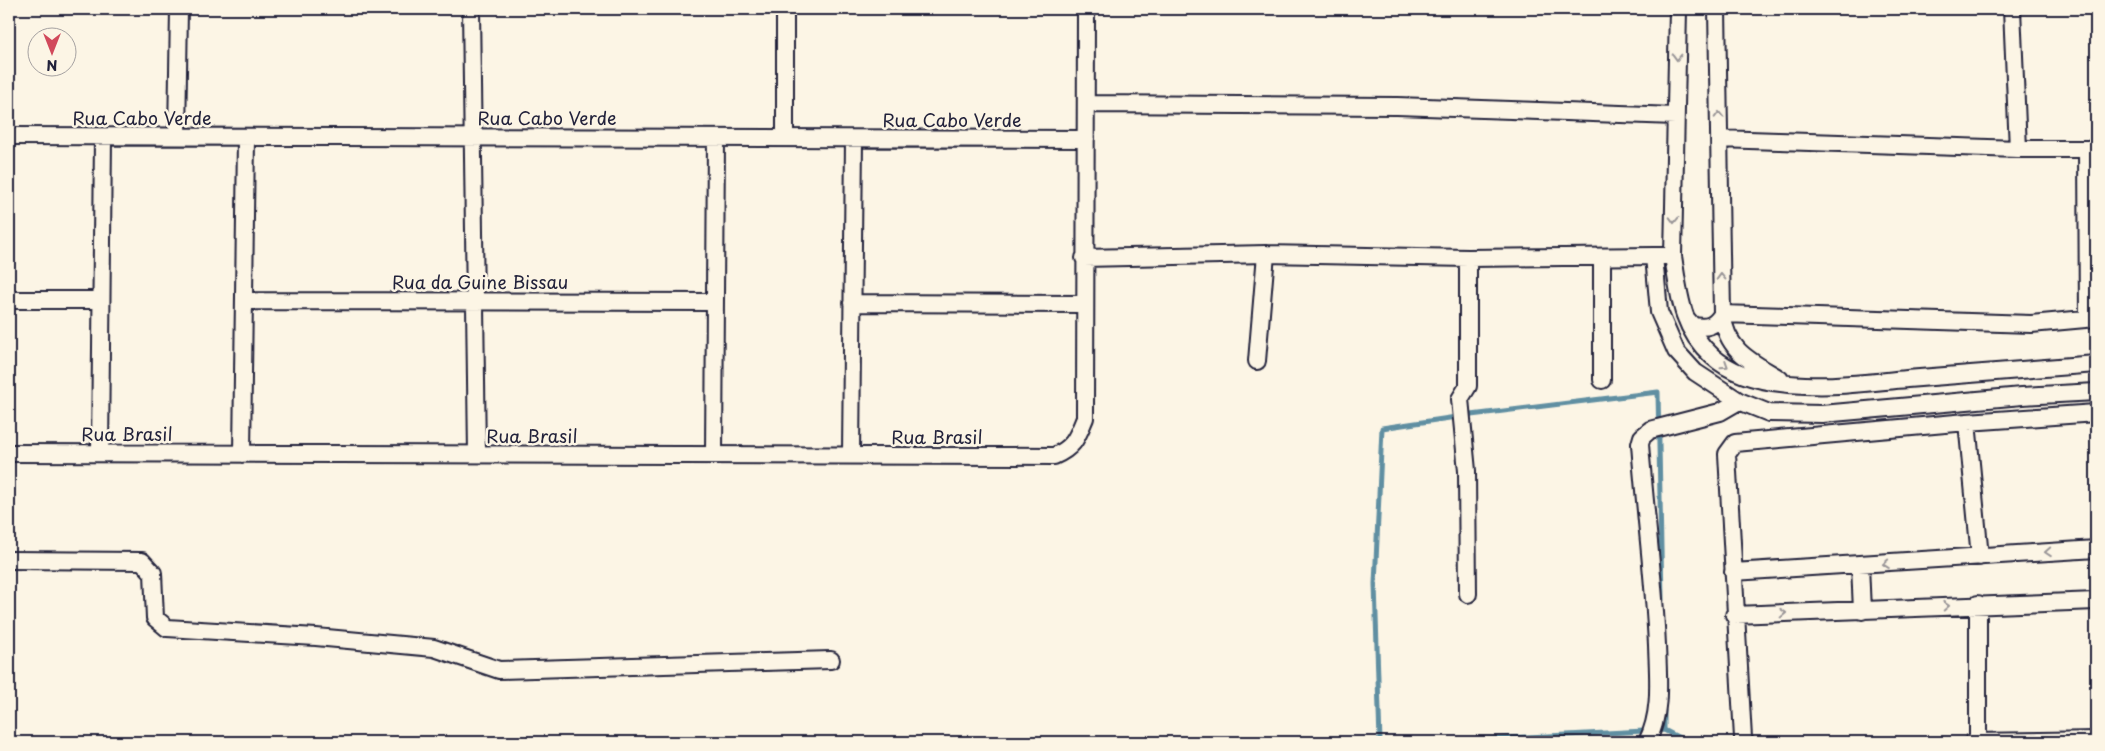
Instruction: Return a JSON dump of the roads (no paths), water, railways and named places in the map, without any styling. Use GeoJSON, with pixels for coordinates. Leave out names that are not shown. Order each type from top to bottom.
{"type":"FeatureCollection","features":[{"type":"Feature","properties":{"kind":"street"},"geometry":{"type":"LineString","coordinates":[[177,136],[179,9]]}},
{"type":"Feature","properties":{"kind":"street"},"geometry":{"type":"LineString","coordinates":[[471,9],[477,454]]}},
{"type":"Feature","properties":{"kind":"street"},"geometry":{"type":"LineString","coordinates":[[784,9],[784,138]]}},
{"type":"Feature","properties":{"kind":"street"},"geometry":{"type":"LineString","coordinates":[[852,303],[1085,304],[1086,9]]}},
{"type":"Feature","properties":{"kind":"street"},"geometry":{"type":"LineString","coordinates":[[1678,9],[1673,256],[1684,315],[1697,339],[1713,357],[1735,371],[1753,378],[1803,385],[2096,364]]}},
{"type":"Feature","properties":{"kind":"street"},"geometry":{"type":"LineString","coordinates":[[1717,9],[1722,314],[1724,330],[1731,343],[1745,357],[1786,383]]}},
{"type":"Feature","properties":{"kind":"street"},"geometry":{"type":"LineString","coordinates":[[2012,9],[2018,149]]}},
{"type":"Feature","properties":{"kind":"street"},"geometry":{"type":"LineString","coordinates":[[1086,104],[1397,106],[1675,116]]}},
{"type":"Feature","properties":{"kind":"street","name":"Rua Cabo Verde"},"geometry":{"type":"LineString","coordinates":[[9,136],[1086,139]]}},
{"type":"Feature","properties":{"kind":"street"},"geometry":{"type":"LineString","coordinates":[[100,453],[103,137]]}},
{"type":"Feature","properties":{"kind":"street"},"geometry":{"type":"LineString","coordinates":[[242,454],[246,138]]}},
{"type":"Feature","properties":{"kind":"street"},"geometry":{"type":"LineString","coordinates":[[714,455],[716,138]]}},
{"type":"Feature","properties":{"kind":"street"},"geometry":{"type":"LineString","coordinates":[[851,455],[854,139]]}},
{"type":"Feature","properties":{"kind":"street"},"geometry":{"type":"LineString","coordinates":[[1719,139],[2018,149],[2092,149],[2092,318],[2031,324],[1722,314]]}},
{"type":"Feature","properties":{"kind":"street"},"geometry":{"type":"LineString","coordinates":[[1084,258],[1266,254],[1468,258],[1673,256]]}},
{"type":"Feature","properties":{"kind":"street"},"geometry":{"type":"LineString","coordinates":[[1257,360],[1266,254]]}},
{"type":"Feature","properties":{"kind":"street"},"geometry":{"type":"LineString","coordinates":[[1654,256],[1659,312],[1676,351],[1696,372],[1739,401],[1769,414],[1822,414],[2022,396],[2096,392]]}},
{"type":"Feature","properties":{"kind":"street"},"geometry":{"type":"LineString","coordinates":[[1602,257],[1602,380]]}},
{"type":"Feature","properties":{"kind":"street"},"geometry":{"type":"LineString","coordinates":[[1468,258],[1468,386],[1461,403],[1467,471],[1468,594]]}},
{"type":"Feature","properties":{"kind":"street"},"geometry":{"type":"LineString","coordinates":[[9,300],[102,300]]}},
{"type":"Feature","properties":{"kind":"street","name":"Rua da Guine Bissau"},"geometry":{"type":"LineString","coordinates":[[244,301],[715,302]]}},
{"type":"Feature","properties":{"kind":"street","name":"Rua Brasil"},"geometry":{"type":"LineString","coordinates":[[9,453],[1054,456],[1068,450],[1085,418],[1085,304]]}},
{"type":"Feature","properties":{"kind":"street"},"geometry":{"type":"LineString","coordinates":[[1684,315],[1693,326],[1706,328],[1716,324],[1722,314]]}},
{"type":"Feature","properties":{"kind":"street"},"geometry":{"type":"LineString","coordinates":[[1647,742],[1656,720],[1658,684],[1655,602],[1640,444],[1642,437],[1650,430],[1720,412],[1739,401]]}},
{"type":"Feature","properties":{"kind":"street"},"geometry":{"type":"LineString","coordinates":[[1745,742],[1743,738],[1734,615],[1727,454],[1735,443],[1967,422],[2096,413]]}},
{"type":"Feature","properties":{"kind":"street"},"geometry":{"type":"LineString","coordinates":[[1967,422],[1980,557]]}},
{"type":"Feature","properties":{"kind":"street"},"geometry":{"type":"LineString","coordinates":[[1733,572],[1980,557],[2096,553]]}},
{"type":"Feature","properties":{"kind":"street"},"geometry":{"type":"LineString","coordinates":[[9,560],[142,561],[153,574],[155,618],[168,628],[434,648],[499,670],[831,660]]}},
{"type":"Feature","properties":{"kind":"street"},"geometry":{"type":"LineString","coordinates":[[1860,565],[1862,611]]}},
{"type":"Feature","properties":{"kind":"street"},"geometry":{"type":"LineString","coordinates":[[1734,615],[1862,611],[1978,604],[2096,601]]}},
{"type":"Feature","properties":{"kind":"street"},"geometry":{"type":"LineString","coordinates":[[1978,604],[1978,742]]}},
{"type":"Feature","properties":{"kind":"street"},"geometry":{"type":"LineString","coordinates":[[1973,742],[2096,740]]}},
{"type":"Feature","properties":{"kind":"waterway"},"geometry":{"type":"LineString","coordinates":[[1380,742],[1375,584],[1382,428],[1658,392],[1662,600]]}},
{"type":"Feature","properties":{"kind":"waterway"},"geometry":{"type":"LineString","coordinates":[[1664,711],[1664,730]]}},
{"type":"Feature","properties":{"kind":"waterway"},"geometry":{"type":"LineString","coordinates":[[1433,742],[1664,730],[1687,742]]}}]}
